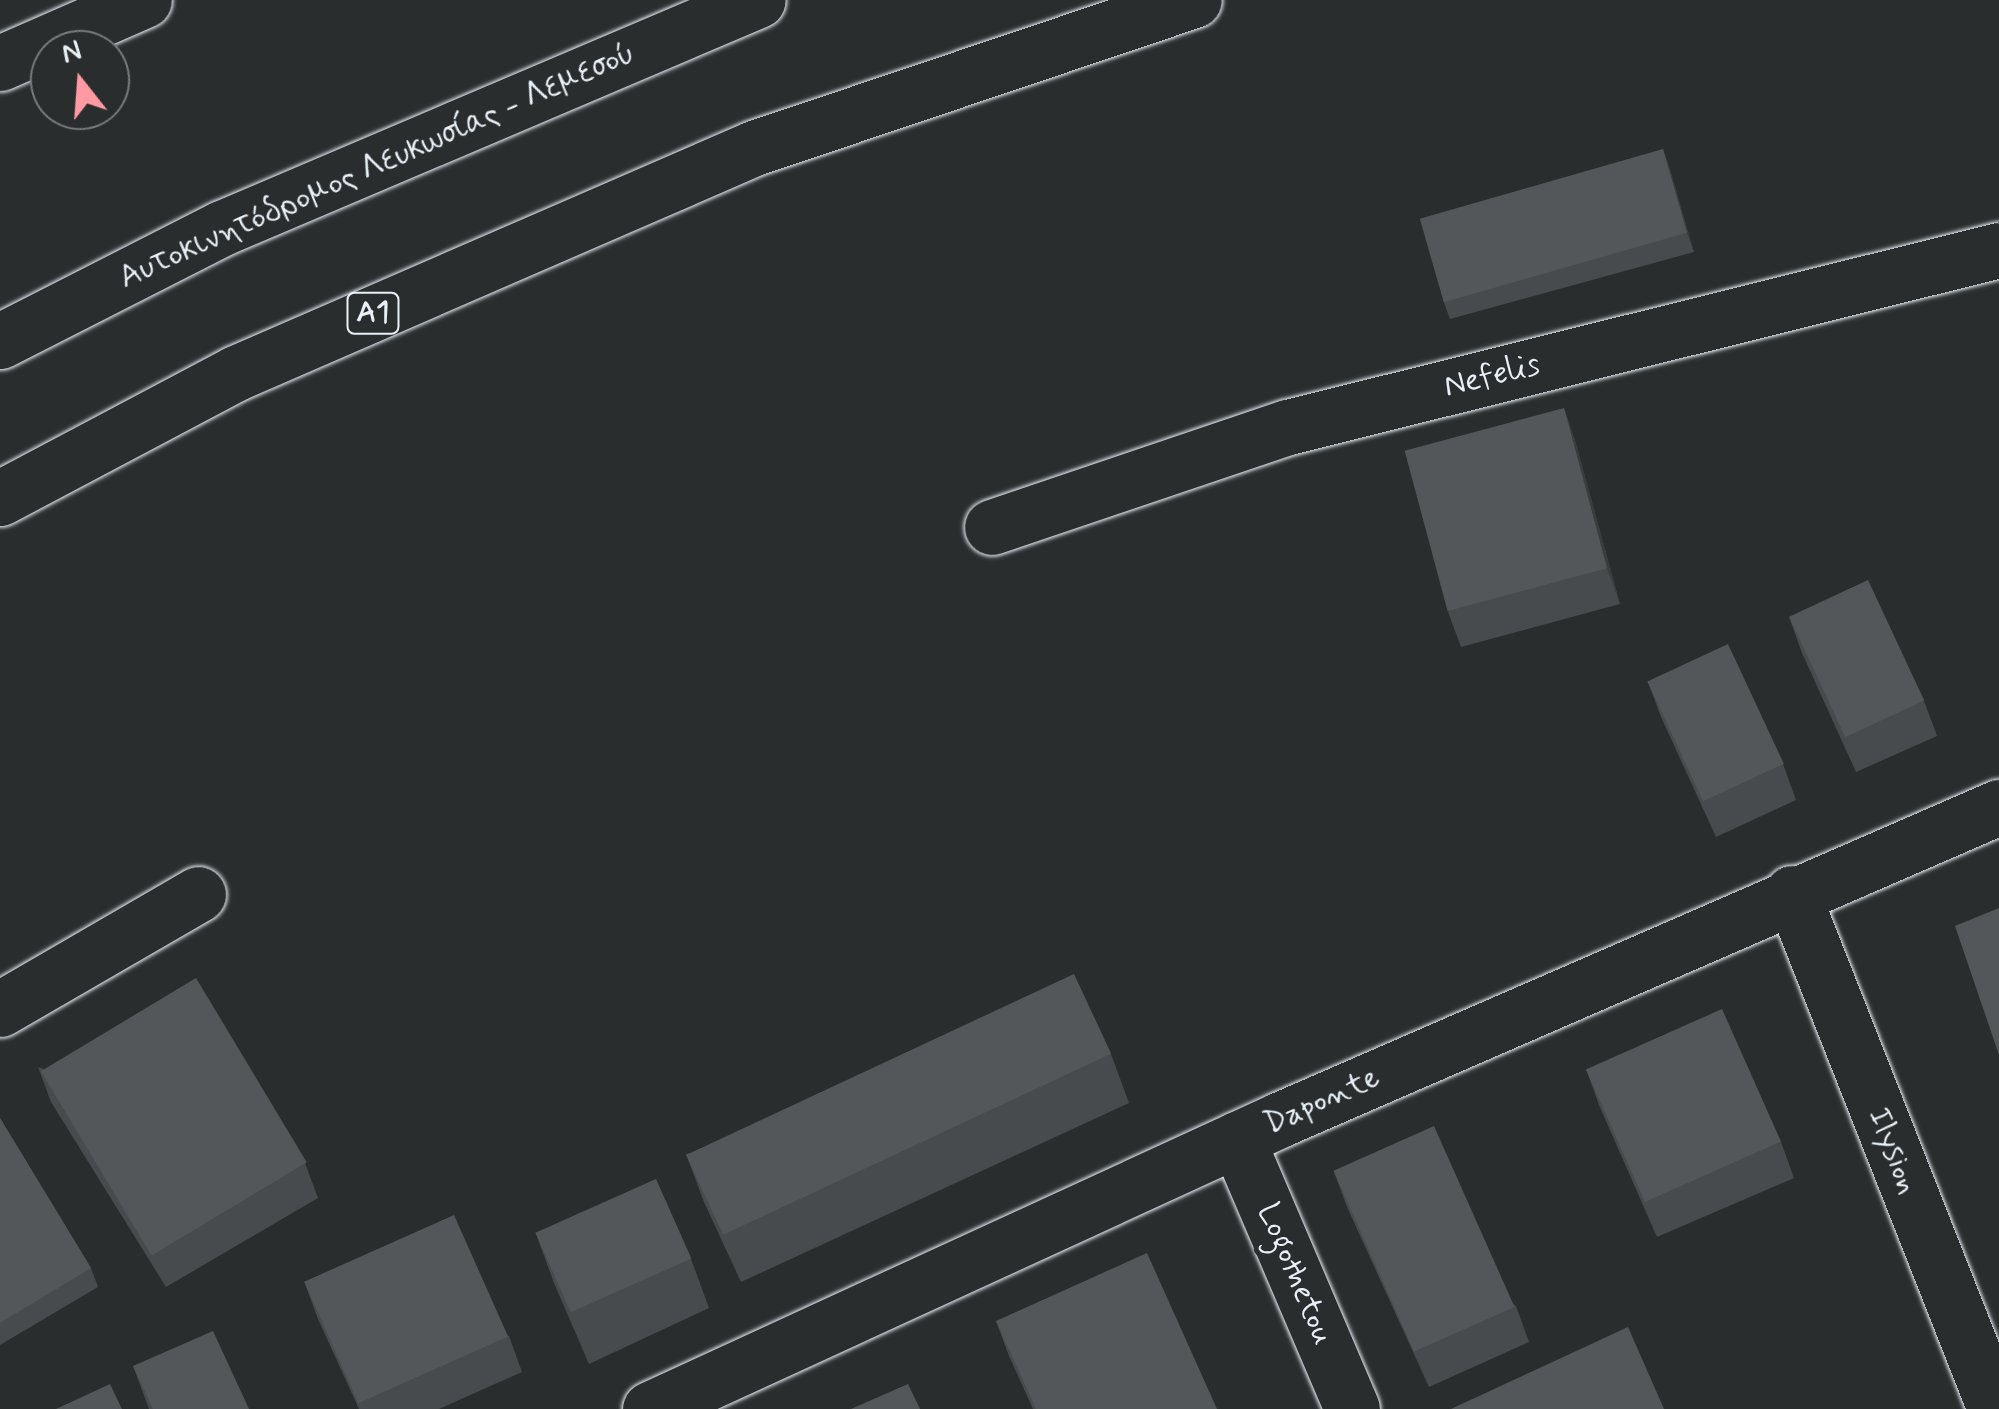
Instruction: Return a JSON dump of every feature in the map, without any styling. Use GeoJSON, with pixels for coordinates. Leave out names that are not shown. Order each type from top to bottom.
{"type":"FeatureCollection","features":[{"type":"Feature","properties":{"kind":"main road","name":"Αυτοκινητόδρομος Λευκωσίας - Λεμεσού"},"geometry":{"type":"LineString","coordinates":[[0,341],[222,228],[758,0]]}},
{"type":"Feature","properties":{"kind":"main road","name":"A1"},"geometry":{"type":"LineString","coordinates":[[0,498],[236,373],[754,148],[1194,0]]}},
{"type":"Feature","properties":{"kind":"main road"},"geometry":{"type":"LineString","coordinates":[[0,63],[113,5]]}},
{"type":"Feature","properties":{"kind":"main road","name":"Nefelis"},"geometry":{"type":"LineString","coordinates":[[992,526],[1288,427],[1999,250]]}},
{"type":"Feature","properties":{"kind":"main road","name":"Daponte"},"geometry":{"type":"LineString","coordinates":[[650,1409],[1238,1139],[1792,893],[1999,807]]}},
{"type":"Feature","properties":{"kind":"main road","name":"Ilysion"},"geometry":{"type":"LineString","coordinates":[[1792,893],[1994,1409]]}},
{"type":"Feature","properties":{"kind":"main road"},"geometry":{"type":"LineString","coordinates":[[0,1009],[198,894]]}},
{"type":"Feature","properties":{"kind":"main road","name":"Logothetou"},"geometry":{"type":"LineString","coordinates":[[1238,1139],[1352,1409]]}},
{"type":"Feature","properties":{"kind":"building"},"geometry":{"type":"Polygon","coordinates":[[[1663,149],[1687,233],[1444,302],[1420,219],[1663,149]]]}},
{"type":"Feature","properties":{"kind":"building"},"geometry":{"type":"Polygon","coordinates":[[[1564,408],[1607,568],[1448,611],[1405,451],[1564,408]]]}},
{"type":"Feature","properties":{"kind":"building"},"geometry":{"type":"Polygon","coordinates":[[[1868,580],[1924,701],[1845,737],[1789,617],[1868,580]]]}},
{"type":"Feature","properties":{"kind":"building"},"geometry":{"type":"Polygon","coordinates":[[[1728,644],[1784,764],[1703,801],[1647,682],[1728,644]]]}},
{"type":"Feature","properties":{"kind":"building"},"geometry":{"type":"Polygon","coordinates":[[[1999,908],[1999,1055],[1955,926],[1999,908]]]}},
{"type":"Feature","properties":{"kind":"building"},"geometry":{"type":"Polygon","coordinates":[[[1074,974],[1111,1054],[723,1235],[686,1155],[1074,974]]]}},
{"type":"Feature","properties":{"kind":"building"},"geometry":{"type":"Polygon","coordinates":[[[196,978],[307,1162],[152,1256],[41,1071],[196,978]]]}},
{"type":"Feature","properties":{"kind":"building"},"geometry":{"type":"Polygon","coordinates":[[[1722,1009],[1781,1141],[1645,1202],[1586,1070],[1722,1009]]]}},
{"type":"Feature","properties":{"kind":"building"},"geometry":{"type":"Polygon","coordinates":[[[0,1118],[91,1268],[0,1323],[0,1118]]]}},
{"type":"Feature","properties":{"kind":"building"},"geometry":{"type":"Polygon","coordinates":[[[1434,1126],[1515,1307],[1414,1352],[1334,1171],[1434,1126]]]}},
{"type":"Feature","properties":{"kind":"building"},"geometry":{"type":"Polygon","coordinates":[[[656,1179],[691,1258],[571,1312],[535,1233],[656,1179]]]}},
{"type":"Feature","properties":{"kind":"building"},"geometry":{"type":"Polygon","coordinates":[[[454,1215],[508,1337],[358,1403],[304,1282],[454,1215]]]}},
{"type":"Feature","properties":{"kind":"building"},"geometry":{"type":"Polygon","coordinates":[[[1147,1253],[1217,1409],[1036,1409],[996,1321],[1147,1253]]]}},
{"type":"Feature","properties":{"kind":"building"},"geometry":{"type":"Polygon","coordinates":[[[1628,1327],[1664,1409],[1451,1409],[1628,1327]]]}},
{"type":"Feature","properties":{"kind":"building"},"geometry":{"type":"Polygon","coordinates":[[[213,1331],[249,1409],[153,1409],[133,1366],[213,1331]]]}},
{"type":"Feature","properties":{"kind":"building"},"geometry":{"type":"Polygon","coordinates":[[[110,1384],[122,1409],[56,1409],[110,1384]]]}},
{"type":"Feature","properties":{"kind":"building"},"geometry":{"type":"Polygon","coordinates":[[[908,1384],[920,1409],[851,1409],[908,1384]]]}}]}
